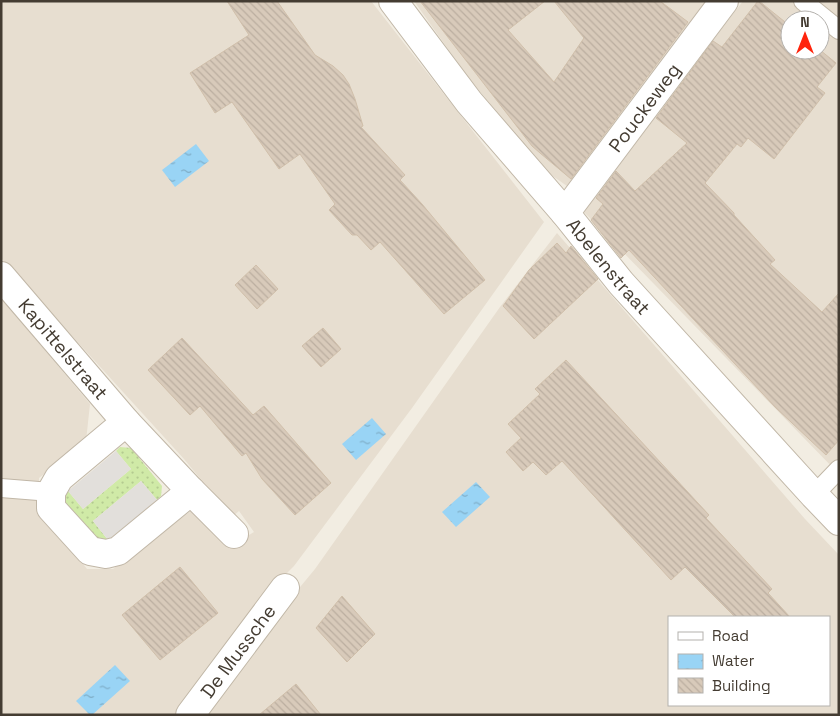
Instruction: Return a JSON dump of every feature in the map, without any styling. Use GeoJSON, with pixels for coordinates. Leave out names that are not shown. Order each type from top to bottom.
{"type":"FeatureCollection","features":[{"type":"Feature","properties":{"kind":"street","name":"Abelenstraat"},"geometry":{"type":"LineString","coordinates":[[393,1],[469,102],[565,213],[621,283],[839,521]]}},
{"type":"Feature","properties":{"kind":"street","name":"Pouckeweg"},"geometry":{"type":"LineString","coordinates":[[565,213],[724,1]]}},
{"type":"Feature","properties":{"kind":"street","name":"Kapittelstraat"},"geometry":{"type":"LineString","coordinates":[[1,276],[126,422],[234,534]]}},
{"type":"Feature","properties":{"kind":"street"},"geometry":{"type":"LineString","coordinates":[[126,422],[59,478],[51,492],[51,508],[90,551],[106,554],[118,551],[191,491]]}},
{"type":"Feature","properties":{"kind":"street","name":"De Mussche"},"geometry":{"type":"LineString","coordinates":[[190,715],[285,588]]}},
{"type":"Feature","properties":{"kind":"lane"},"geometry":{"type":"LineString","coordinates":[[803,1],[839,30]]}},
{"type":"Feature","properties":{"kind":"lane"},"geometry":{"type":"LineString","coordinates":[[814,495],[839,469]]}},
{"type":"Feature","properties":{"kind":"lane"},"geometry":{"type":"LineString","coordinates":[[1,488],[51,492]]}},
{"type":"Feature","properties":{"kind":"shaded area"},"geometry":{"type":"Polygon","coordinates":[[[1,1],[371,1],[544,222],[412,408],[294,566],[262,598],[175,715],[1,715],[1,298],[90,404],[86,441],[39,478],[39,507],[87,569],[113,569],[195,508],[229,547],[254,532],[239,511],[232,517],[184,459],[1,258],[1,1]]]}},
{"type":"Feature","properties":{"kind":"shaded area"},"geometry":{"type":"Polygon","coordinates":[[[414,1],[708,1],[581,179],[567,186],[547,172],[467,76],[414,1]]]}},
{"type":"Feature","properties":{"kind":"shaded area"},"geometry":{"type":"Polygon","coordinates":[[[743,1],[839,1],[839,474],[582,210],[743,1]]]}},
{"type":"Feature","properties":{"kind":"shaded area"},"geometry":{"type":"Polygon","coordinates":[[[557,233],[805,519],[839,555],[839,715],[201,715],[253,644],[315,569],[500,307],[557,233]]]}},
{"type":"Feature","properties":{"kind":"shaded area"},"geometry":{"type":"Polygon","coordinates":[[[116,451],[131,469],[83,509],[68,491],[116,451]]]}},
{"type":"Feature","properties":{"kind":"shaded area"},"geometry":{"type":"Polygon","coordinates":[[[141,481],[157,500],[108,540],[93,521],[141,481]]]}},
{"type":"Feature","properties":{"kind":"green space"},"geometry":{"type":"Polygon","coordinates":[[[120,447],[131,448],[162,486],[161,496],[157,500],[141,481],[93,521],[108,540],[94,542],[63,505],[63,494],[68,491],[83,509],[131,469],[116,451],[120,447]]]}},
{"type":"Feature","properties":{"kind":"water"},"geometry":{"type":"Polygon","coordinates":[[[196,144],[209,161],[175,187],[162,170],[196,144]]]}},
{"type":"Feature","properties":{"kind":"water"},"geometry":{"type":"Polygon","coordinates":[[[372,418],[386,434],[356,460],[342,444],[372,418]]]}},
{"type":"Feature","properties":{"kind":"water"},"geometry":{"type":"Polygon","coordinates":[[[476,482],[490,497],[456,527],[442,512],[476,482]]]}},
{"type":"Feature","properties":{"kind":"water"},"geometry":{"type":"Polygon","coordinates":[[[115,665],[130,681],[90,715],[76,701],[115,665]]]}},
{"type":"Feature","properties":{"kind":"building"},"geometry":{"type":"Polygon","coordinates":[[[227,1],[277,1],[315,55],[333,66],[343,75],[355,99],[363,126],[361,127],[405,175],[400,180],[485,280],[444,314],[380,242],[371,250],[357,235],[352,235],[329,210],[335,204],[300,154],[279,169],[232,102],[215,113],[190,73],[249,35],[227,1]]]}},
{"type":"Feature","properties":{"kind":"building"},"geometry":{"type":"Polygon","coordinates":[[[420,1],[545,1],[508,30],[554,82],[584,38],[554,1],[660,1],[688,22],[571,179],[532,146],[420,1]]]}},
{"type":"Feature","properties":{"kind":"building"},"geometry":{"type":"Polygon","coordinates":[[[759,1],[780,18],[780,60],[830,60],[830,58],[836,63],[817,87],[825,93],[774,159],[748,138],[741,147],[737,144],[705,183],[775,260],[770,264],[822,312],[839,293],[839,440],[826,455],[775,407],[629,250],[621,258],[591,220],[603,204],[596,198],[616,171],[635,191],[687,143],[656,118],[713,41],[722,47],[759,1]]]}},
{"type":"Feature","properties":{"kind":"building"},"geometry":{"type":"Polygon","coordinates":[[[557,243],[566,253],[571,246],[598,279],[534,339],[503,306],[529,270],[557,243]]]}},
{"type":"Feature","properties":{"kind":"building"},"geometry":{"type":"Polygon","coordinates":[[[256,265],[278,289],[257,309],[235,285],[256,265]]]}},
{"type":"Feature","properties":{"kind":"building"},"geometry":{"type":"Polygon","coordinates":[[[323,328],[341,349],[321,367],[302,346],[323,328]]]}},
{"type":"Feature","properties":{"kind":"building"},"geometry":{"type":"Polygon","coordinates":[[[182,338],[253,415],[264,406],[331,483],[295,515],[262,479],[246,453],[242,456],[200,406],[190,415],[148,370],[182,338]]]}},
{"type":"Feature","properties":{"kind":"building"},"geometry":{"type":"Polygon","coordinates":[[[566,360],[709,515],[706,518],[772,589],[768,593],[789,616],[734,616],[685,567],[671,580],[562,461],[546,475],[533,462],[523,471],[506,452],[521,438],[508,424],[540,394],[535,389],[566,360]]]}},
{"type":"Feature","properties":{"kind":"building"},"geometry":{"type":"Polygon","coordinates":[[[180,567],[218,613],[160,660],[122,615],[180,567]]]}},
{"type":"Feature","properties":{"kind":"building"},"geometry":{"type":"Polygon","coordinates":[[[342,596],[375,634],[347,662],[316,628],[342,596]]]}},
{"type":"Feature","properties":{"kind":"building"},"geometry":{"type":"Polygon","coordinates":[[[296,684],[321,715],[259,715],[296,684]]]}}]}
